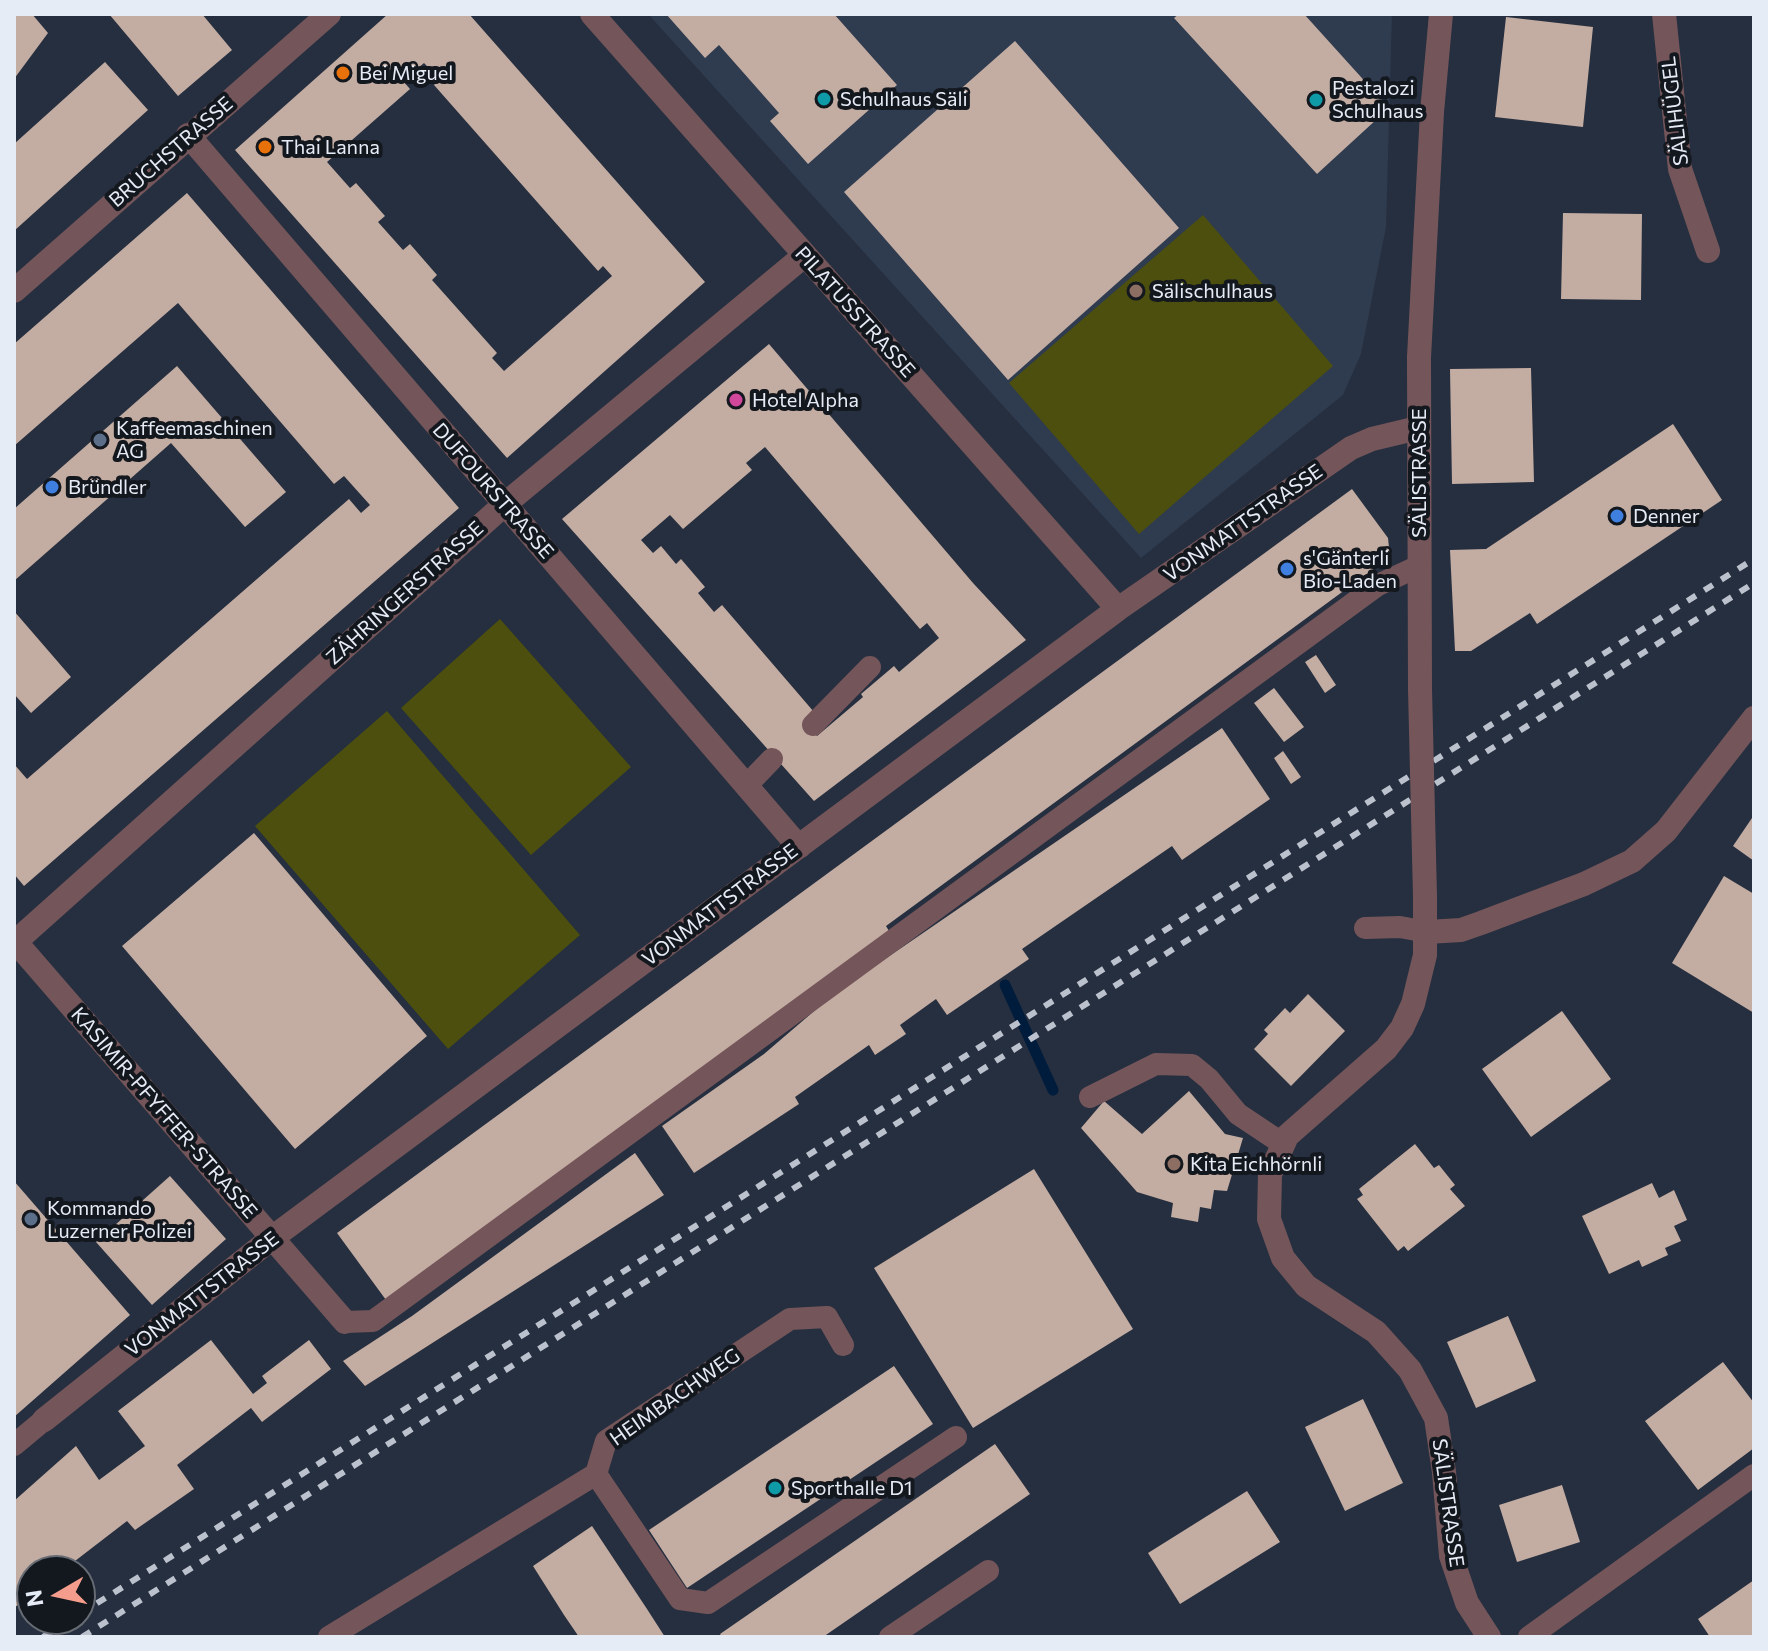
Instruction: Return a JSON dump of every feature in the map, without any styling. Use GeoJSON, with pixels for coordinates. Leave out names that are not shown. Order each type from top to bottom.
{"type":"FeatureCollection","features":[{"type":"Feature","properties":{"kind":"street","name":"BRUCHSTRASSE"},"geometry":{"type":"LineString","coordinates":[[14,291],[329,14]]}},
{"type":"Feature","properties":{"kind":"street","name":"PILATUSSTRASSE"},"geometry":{"type":"LineString","coordinates":[[592,14],[1118,609]]}},
{"type":"Feature","properties":{"kind":"street","name":"SÄLISTRASSE"},"geometry":{"type":"LineString","coordinates":[[1441,14],[1432,112],[1419,357],[1420,689],[1427,932],[1421,977],[1402,1028],[1386,1049],[1287,1136],[1270,1174],[1269,1219],[1283,1258],[1306,1286],[1376,1332],[1410,1370],[1436,1418],[1451,1556],[1467,1603],[1489,1637]]}},
{"type":"Feature","properties":{"kind":"street","name":"SÄLIHÜGEL"},"geometry":{"type":"LineString","coordinates":[[1664,14],[1680,169],[1708,251]]}},
{"type":"Feature","properties":{"kind":"street","name":"DUFOURSTRASSE"},"geometry":{"type":"LineString","coordinates":[[188,135],[799,847]]}},
{"type":"Feature","properties":{"kind":"street","name":"ZÄHRINGERSTRASSE"},"geometry":{"type":"LineString","coordinates":[[15,942],[505,504],[805,255]]}},
{"type":"Feature","properties":{"kind":"street","name":"VONMATTSTRASSE"},"geometry":{"type":"LineString","coordinates":[[44,1420],[272,1238],[1118,609],[1351,448],[1372,439],[1418,428]]}},
{"type":"Feature","properties":{"kind":"street"},"geometry":{"type":"LineString","coordinates":[[1427,932],[1461,930],[1584,884],[1632,861],[1666,831],[1754,718]]}},
{"type":"Feature","properties":{"kind":"street","name":"KASIMIR-PFYFFER-STRASSE"},"geometry":{"type":"LineString","coordinates":[[15,942],[345,1322]]}},
{"type":"Feature","properties":{"kind":"lane"},"geometry":{"type":"LineString","coordinates":[[345,1322],[373,1321],[1378,585],[1419,566]]}},
{"type":"Feature","properties":{"kind":"lane"},"geometry":{"type":"LineString","coordinates":[[813,725],[870,667]]}},
{"type":"Feature","properties":{"kind":"lane"},"geometry":{"type":"LineString","coordinates":[[746,786],[772,759]]}},
{"type":"Feature","properties":{"kind":"lane"},"geometry":{"type":"LineString","coordinates":[[1365,928],[1400,927],[1427,932]]}},
{"type":"Feature","properties":{"kind":"lane"},"geometry":{"type":"LineString","coordinates":[[1090,1097],[1156,1064],[1192,1065],[1209,1079],[1238,1114],[1283,1144]]}},
{"type":"Feature","properties":{"kind":"lane","name":"HEIMBACHWEG"},"geometry":{"type":"LineString","coordinates":[[596,1474],[606,1441],[790,1319],[827,1317],[843,1345]]}},
{"type":"Feature","properties":{"kind":"lane"},"geometry":{"type":"LineString","coordinates":[[14,1445],[44,1420]]}},
{"type":"Feature","properties":{"kind":"lane"},"geometry":{"type":"LineString","coordinates":[[329,1637],[596,1474],[680,1599],[708,1603],[956,1437]]}},
{"type":"Feature","properties":{"kind":"lane"},"geometry":{"type":"LineString","coordinates":[[1529,1637],[1754,1475]]}},
{"type":"Feature","properties":{"kind":"lane"},"geometry":{"type":"LineString","coordinates":[[890,1637],[988,1571]]}},
{"type":"Feature","properties":{"kind":"shaded area","name":"Sälischulhaus"},"geometry":{"type":"Polygon","coordinates":[[[648,14],[1392,14],[1386,227],[1361,354],[1343,395],[1141,558],[648,14]]]}},
{"type":"Feature","properties":{"kind":"shaded area"},"geometry":{"type":"Polygon","coordinates":[[[1203,215],[1333,366],[1139,534],[1009,383],[1203,215]]]}},
{"type":"Feature","properties":{"kind":"shaded area"},"geometry":{"type":"Polygon","coordinates":[[[500,619],[631,767],[531,855],[401,708],[500,619]]]}},
{"type":"Feature","properties":{"kind":"shaded area"},"geometry":{"type":"Polygon","coordinates":[[[387,711],[580,935],[448,1049],[255,826],[387,711]]]}},
{"type":"Feature","properties":{"kind":"building"},"geometry":{"type":"Polygon","coordinates":[[[14,14],[32,14],[48,33],[14,79],[14,14]]]}},
{"type":"Feature","properties":{"kind":"building"},"geometry":{"type":"Polygon","coordinates":[[[109,14],[202,14],[232,50],[178,96],[109,14]]]}},
{"type":"Feature","properties":{"kind":"building"},"geometry":{"type":"Polygon","coordinates":[[[388,14],[469,14],[705,282],[507,458],[235,150],[388,14]],[[424,63],[403,81],[410,89],[327,162],[350,188],[356,183],[385,216],[378,222],[403,250],[410,244],[437,275],[432,280],[497,353],[492,358],[504,371],[612,276],[603,266],[598,271],[434,85],[439,79],[424,63]]]}},
{"type":"Feature","properties":{"kind":"building","name":"Schulhaus Säli"},"geometry":{"type":"Polygon","coordinates":[[[666,14],[834,14],[897,85],[808,164],[770,121],[779,113],[719,45],[705,58],[666,14]]]}},
{"type":"Feature","properties":{"kind":"building","name":"Pestalozi Schulhaus"},"geometry":{"type":"Polygon","coordinates":[[[1179,14],[1304,14],[1389,108],[1317,174],[1174,18],[1179,14]]]}},
{"type":"Feature","properties":{"kind":"building"},"geometry":{"type":"Polygon","coordinates":[[[1506,17],[1593,27],[1583,127],[1495,117],[1506,17]]]}},
{"type":"Feature","properties":{"kind":"building"},"geometry":{"type":"Polygon","coordinates":[[[1015,41],[1179,228],[1008,380],[844,192],[1015,41]]]}},
{"type":"Feature","properties":{"kind":"building"},"geometry":{"type":"Polygon","coordinates":[[[105,62],[148,110],[14,231],[14,144],[105,62]]]}},
{"type":"Feature","properties":{"kind":"building"},"geometry":{"type":"Polygon","coordinates":[[[187,193],[459,508],[24,886],[14,874],[14,764],[27,779],[349,499],[361,513],[370,505],[344,476],[334,484],[178,303],[14,446],[14,344],[187,193]]]}},
{"type":"Feature","properties":{"kind":"building"},"geometry":{"type":"Polygon","coordinates":[[[1563,213],[1642,214],[1641,300],[1561,299],[1563,213]]]}},
{"type":"Feature","properties":{"kind":"building"},"geometry":{"type":"Polygon","coordinates":[[[769,344],[973,583],[1026,640],[814,801],[562,519],[769,344]],[[765,447],[746,463],[752,470],[683,529],[670,515],[641,540],[653,553],[661,546],[676,564],[681,559],[705,587],[698,593],[714,612],[722,605],[814,712],[804,721],[817,736],[894,666],[899,672],[939,638],[927,623],[920,629],[765,447]]]}},
{"type":"Feature","properties":{"kind":"building"},"geometry":{"type":"Polygon","coordinates":[[[177,366],[286,492],[245,527],[171,443],[14,581],[14,509],[177,366]]]}},
{"type":"Feature","properties":{"kind":"building"},"geometry":{"type":"Polygon","coordinates":[[[1531,368],[1534,482],[1452,484],[1450,369],[1531,368]]]}},
{"type":"Feature","properties":{"kind":"building","name":"Denner"},"geometry":{"type":"Polygon","coordinates":[[[1673,424],[1722,500],[1537,624],[1530,613],[1471,651],[1455,651],[1450,550],[1486,549],[1673,424]]]}},
{"type":"Feature","properties":{"kind":"building"},"geometry":{"type":"Polygon","coordinates":[[[1352,489],[1388,538],[1390,557],[886,926],[889,931],[386,1300],[337,1233],[1352,489]]]}},
{"type":"Feature","properties":{"kind":"building"},"geometry":{"type":"Polygon","coordinates":[[[14,611],[71,677],[31,713],[14,694],[14,611]]]}},
{"type":"Feature","properties":{"kind":"building"},"geometry":{"type":"Polygon","coordinates":[[[1316,655],[1336,685],[1325,693],[1305,662],[1316,655]]]}},
{"type":"Feature","properties":{"kind":"building"},"geometry":{"type":"Polygon","coordinates":[[[1274,688],[1304,727],[1284,742],[1254,703],[1274,688]]]}},
{"type":"Feature","properties":{"kind":"building"},"geometry":{"type":"Polygon","coordinates":[[[1222,728],[1270,799],[1182,860],[1172,846],[1022,949],[1029,959],[947,1015],[936,999],[900,1025],[906,1034],[875,1055],[869,1045],[795,1097],[799,1104],[694,1173],[662,1126],[764,1054],[834,994],[1222,728]]]}},
{"type":"Feature","properties":{"kind":"building"},"geometry":{"type":"Polygon","coordinates":[[[1283,751],[1301,777],[1291,784],[1274,758],[1283,751]]]}},
{"type":"Feature","properties":{"kind":"building"},"geometry":{"type":"Polygon","coordinates":[[[1754,815],[1754,861],[1733,846],[1754,815]]]}},
{"type":"Feature","properties":{"kind":"building"},"geometry":{"type":"Polygon","coordinates":[[[254,833],[427,1036],[295,1149],[122,946],[254,833]]]}},
{"type":"Feature","properties":{"kind":"building"},"geometry":{"type":"Polygon","coordinates":[[[1724,876],[1754,894],[1754,1013],[1672,963],[1724,876]]]}},
{"type":"Feature","properties":{"kind":"building"},"geometry":{"type":"Polygon","coordinates":[[[1308,994],[1345,1031],[1291,1086],[1254,1049],[1268,1034],[1264,1030],[1285,1008],[1290,1013],[1308,994]]]}},
{"type":"Feature","properties":{"kind":"building"},"geometry":{"type":"Polygon","coordinates":[[[1562,1011],[1611,1079],[1531,1137],[1482,1069],[1562,1011]]]}},
{"type":"Feature","properties":{"kind":"building","name":"Kita Eichhörnli"},"geometry":{"type":"Polygon","coordinates":[[[1189,1091],[1225,1134],[1243,1138],[1227,1191],[1214,1190],[1211,1209],[1200,1207],[1198,1222],[1171,1217],[1173,1203],[1137,1192],[1081,1128],[1104,1101],[1142,1134],[1189,1091]]]}},
{"type":"Feature","properties":{"kind":"building"},"geometry":{"type":"Polygon","coordinates":[[[1415,1144],[1434,1168],[1439,1165],[1455,1185],[1450,1189],[1465,1206],[1408,1251],[1404,1246],[1398,1251],[1357,1199],[1363,1195],[1359,1189],[1415,1144]]]}},
{"type":"Feature","properties":{"kind":"building"},"geometry":{"type":"Polygon","coordinates":[[[635,1153],[664,1195],[365,1386],[343,1361],[412,1316],[635,1153]]]}},
{"type":"Feature","properties":{"kind":"building"},"geometry":{"type":"Polygon","coordinates":[[[1034,1169],[1133,1329],[973,1428],[874,1268],[1034,1169]]]}},
{"type":"Feature","properties":{"kind":"building"},"geometry":{"type":"Polygon","coordinates":[[[170,1176],[226,1239],[152,1305],[96,1242],[170,1176]]]}},
{"type":"Feature","properties":{"kind":"building"},"geometry":{"type":"Polygon","coordinates":[[[14,1181],[130,1315],[14,1417],[14,1181]]]}},
{"type":"Feature","properties":{"kind":"building"},"geometry":{"type":"Polygon","coordinates":[[[1652,1183],[1659,1198],[1674,1190],[1687,1220],[1674,1226],[1681,1241],[1665,1248],[1668,1255],[1642,1267],[1639,1260],[1609,1274],[1582,1216],[1652,1183]]]}},
{"type":"Feature","properties":{"kind":"building"},"geometry":{"type":"Polygon","coordinates":[[[1508,1316],[1536,1381],[1476,1408],[1447,1342],[1508,1316]]]}},
{"type":"Feature","properties":{"kind":"building"},"geometry":{"type":"Polygon","coordinates":[[[211,1340],[253,1394],[267,1383],[262,1376],[309,1340],[331,1369],[262,1422],[251,1408],[177,1465],[194,1489],[135,1530],[127,1521],[83,1555],[16,1555],[14,1608],[14,1501],[76,1446],[99,1480],[145,1446],[118,1411],[211,1340]]]}},
{"type":"Feature","properties":{"kind":"building"},"geometry":{"type":"Polygon","coordinates":[[[1723,1362],[1754,1403],[1754,1448],[1698,1490],[1645,1421],[1723,1362]]]}},
{"type":"Feature","properties":{"kind":"building","name":"Sporthalle D1"},"geometry":{"type":"Polygon","coordinates":[[[894,1366],[933,1424],[687,1588],[649,1530],[894,1366]]]}},
{"type":"Feature","properties":{"kind":"building"},"geometry":{"type":"Polygon","coordinates":[[[1363,1399],[1403,1483],[1345,1511],[1305,1427],[1363,1399]]]}},
{"type":"Feature","properties":{"kind":"building"},"geometry":{"type":"Polygon","coordinates":[[[995,1444],[1030,1494],[823,1637],[722,1637],[720,1634],[995,1444]]]}},
{"type":"Feature","properties":{"kind":"building"},"geometry":{"type":"Polygon","coordinates":[[[1562,1485],[1580,1542],[1517,1562],[1499,1505],[1562,1485]]]}},
{"type":"Feature","properties":{"kind":"building"},"geometry":{"type":"Polygon","coordinates":[[[1247,1491],[1280,1542],[1180,1604],[1148,1553],[1247,1491]]]}},
{"type":"Feature","properties":{"kind":"building"},"geometry":{"type":"Polygon","coordinates":[[[592,1526],[665,1637],[579,1637],[564,1615],[533,1566],[592,1526]]]}},
{"type":"Feature","properties":{"kind":"building"},"geometry":{"type":"Polygon","coordinates":[[[1754,1580],[1754,1637],[1710,1637],[1698,1619],[1754,1580]]]}},
{"type":"Feature","properties":{"kind":"waterway"},"geometry":{"type":"LineString","coordinates":[[1005,985],[1053,1090]]}},
{"type":"Feature","properties":{"kind":"railway"},"geometry":{"type":"LineString","coordinates":[[96,1604],[1754,559]]}},
{"type":"Feature","properties":{"kind":"railway"},"geometry":{"type":"LineString","coordinates":[[82,1637],[1754,583]]}},
{"type":"Feature","properties":{"kind":"place","name":"Bei Miguel"},"geometry":{"type":"Point","coordinates":[343,73]}},
{"type":"Feature","properties":{"kind":"place","name":"Schulhaus Säli"},"geometry":{"type":"Point","coordinates":[824,99]}},
{"type":"Feature","properties":{"kind":"place","name":"Pestalozi Schulhaus"},"geometry":{"type":"Point","coordinates":[1316,100]}},
{"type":"Feature","properties":{"kind":"place","name":"Thai Lanna"},"geometry":{"type":"Point","coordinates":[265,147]}},
{"type":"Feature","properties":{"kind":"place","name":"Sälischulhaus"},"geometry":{"type":"Point","coordinates":[1136,291]}},
{"type":"Feature","properties":{"kind":"place","name":"Hotel Alpha"},"geometry":{"type":"Point","coordinates":[736,400]}},
{"type":"Feature","properties":{"kind":"place","name":"Kaffeemaschinen AG"},"geometry":{"type":"Point","coordinates":[100,440]}},
{"type":"Feature","properties":{"kind":"place","name":"Bründler"},"geometry":{"type":"Point","coordinates":[52,487]}},
{"type":"Feature","properties":{"kind":"place","name":"Denner"},"geometry":{"type":"Point","coordinates":[1617,516]}},
{"type":"Feature","properties":{"kind":"place","name":"s'Gänterli Bio-Laden"},"geometry":{"type":"Point","coordinates":[1287,569]}},
{"type":"Feature","properties":{"kind":"place","name":"Kita Eichhörnli"},"geometry":{"type":"Point","coordinates":[1174,1164]}},
{"type":"Feature","properties":{"kind":"place","name":"Kommando Luzerner Polizei"},"geometry":{"type":"Point","coordinates":[31,1219]}},
{"type":"Feature","properties":{"kind":"place","name":"Sporthalle D1"},"geometry":{"type":"Point","coordinates":[775,1488]}}]}
